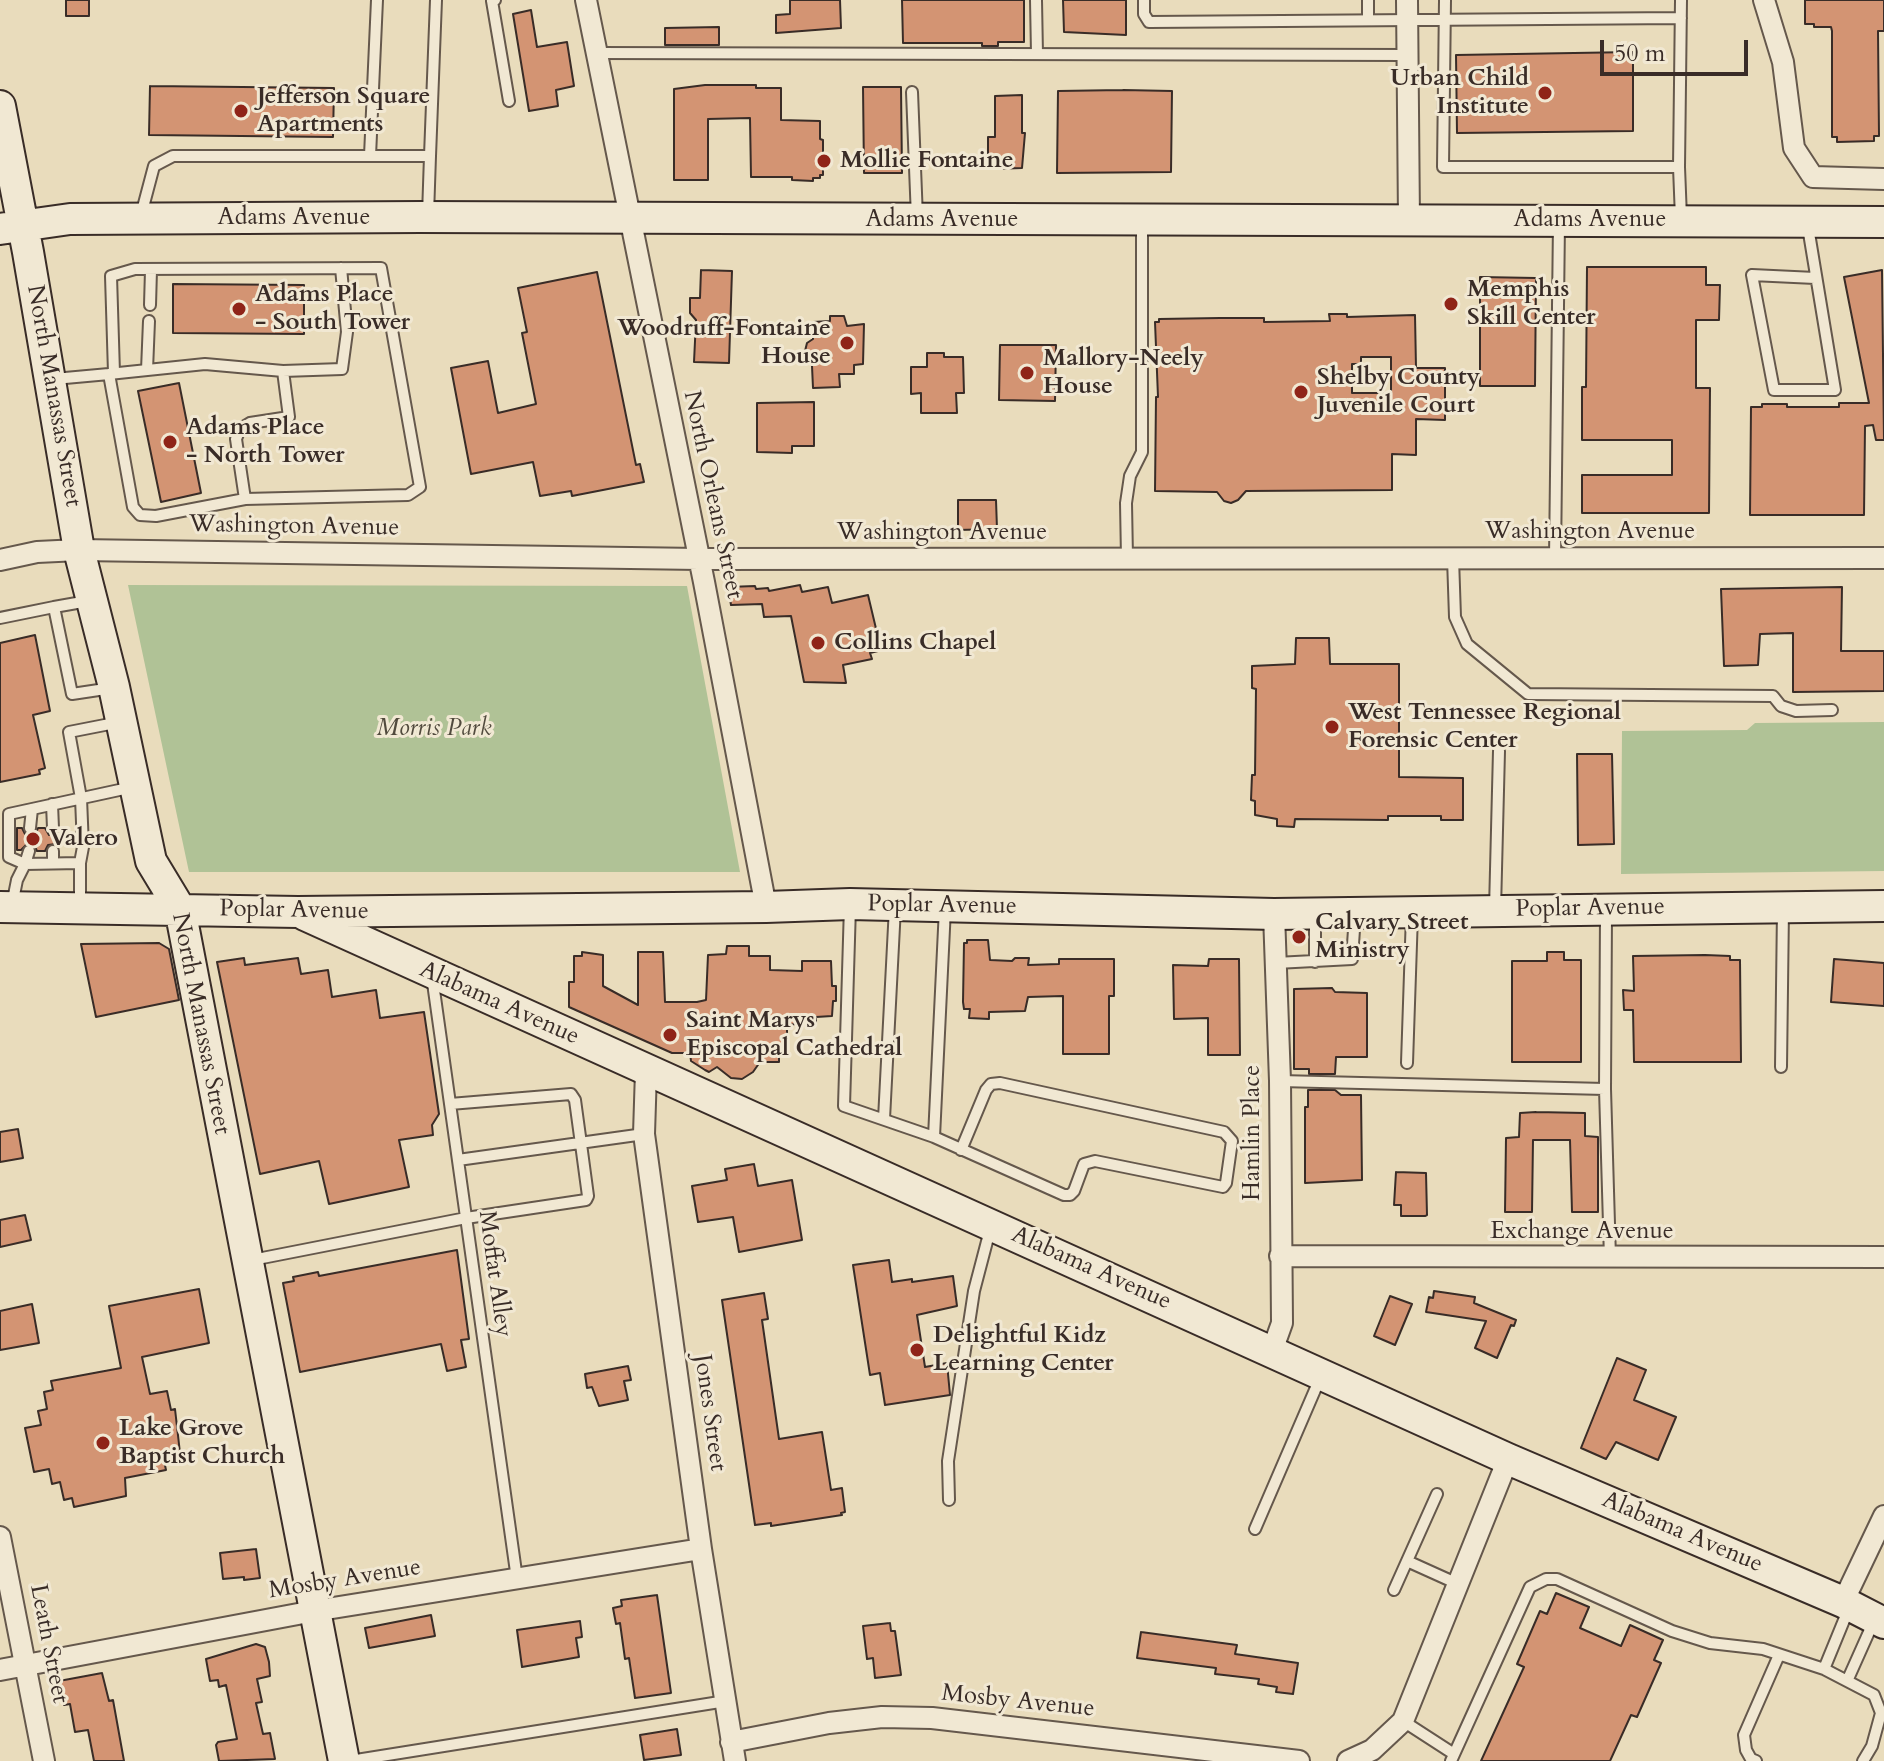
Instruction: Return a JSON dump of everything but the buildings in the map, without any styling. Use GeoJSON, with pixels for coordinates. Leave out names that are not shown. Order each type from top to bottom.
{"type":"FeatureCollection","features":[{"type":"Feature","properties":{"kind":"street","name":"North Orleans Street"},"geometry":{"type":"LineString","coordinates":[[586,0],[766,907]]}},
{"type":"Feature","properties":{"kind":"street"},"geometry":{"type":"LineString","coordinates":[[1764,0],[1783,62],[1794,148],[1813,177],[1884,179]]}},
{"type":"Feature","properties":{"kind":"street"},"geometry":{"type":"LineString","coordinates":[[1407,10],[1409,220]]}},
{"type":"Feature","properties":{"kind":"street","name":"North Manassas Street"},"geometry":{"type":"LineString","coordinates":[[0,106],[12,227],[50,379],[79,550],[114,687],[151,861],[180,909],[344,1761]]}},
{"type":"Feature","properties":{"kind":"street","name":"Adams Avenue"},"geometry":{"type":"LineString","coordinates":[[12,227],[70,219],[428,217],[1884,222]]}},
{"type":"Feature","properties":{"kind":"street","name":"Washington Avenue"},"geometry":{"type":"LineString","coordinates":[[0,560],[37,552],[79,550],[699,559],[1884,558]]}},
{"type":"Feature","properties":{"kind":"street","name":"Poplar Avenue"},"geometry":{"type":"LineString","coordinates":[[6,907],[298,912],[850,904],[1274,914],[1884,906]]}},
{"type":"Feature","properties":{"kind":"street","name":"Alabama Avenue"},"geometry":{"type":"LineString","coordinates":[[298,912],[1508,1459],[1863,1612]]}},
{"type":"Feature","properties":{"kind":"street","name":"Hamlin Place"},"geometry":{"type":"LineString","coordinates":[[1272,1351],[1282,1323],[1280,1081],[1274,914]]}},
{"type":"Feature","properties":{"kind":"street","name":"Jones Street"},"geometry":{"type":"LineString","coordinates":[[646,1071],[644,1134],[701,1549],[733,1751]]}},
{"type":"Feature","properties":{"kind":"street","name":"Exchange Avenue"},"geometry":{"type":"LineString","coordinates":[[1280,1256],[1884,1257]]}},
{"type":"Feature","properties":{"kind":"street"},"geometry":{"type":"LineString","coordinates":[[1348,1761],[1372,1750],[1403,1721],[1508,1459]]}},
{"type":"Feature","properties":{"kind":"street"},"geometry":{"type":"LineString","coordinates":[[1863,1612],[1884,1516]]}},
{"type":"Feature","properties":{"kind":"street","name":"Leath Street"},"geometry":{"type":"LineString","coordinates":[[0,1537],[44,1761]]}},
{"type":"Feature","properties":{"kind":"street","name":"Mosby Avenue"},"geometry":{"type":"LineString","coordinates":[[0,1670],[314,1611],[701,1549]]}},
{"type":"Feature","properties":{"kind":"street","name":"Mosby Avenue"},"geometry":{"type":"LineString","coordinates":[[733,1751],[829,1723],[882,1717],[932,1718],[1299,1761]]}},
{"type":"Feature","properties":{"kind":"lane"},"geometry":{"type":"LineString","coordinates":[[370,156],[377,0]]}},
{"type":"Feature","properties":{"kind":"lane"},"geometry":{"type":"LineString","coordinates":[[428,217],[436,0]]}},
{"type":"Feature","properties":{"kind":"lane"},"geometry":{"type":"LineString","coordinates":[[495,0],[492,1],[509,101]]}},
{"type":"Feature","properties":{"kind":"lane"},"geometry":{"type":"LineString","coordinates":[[1036,0],[1037,54]]}},
{"type":"Feature","properties":{"kind":"lane"},"geometry":{"type":"LineString","coordinates":[[1144,0],[1144,14],[1149,22],[1368,20],[1407,10],[1445,19],[1681,18]]}},
{"type":"Feature","properties":{"kind":"lane"},"geometry":{"type":"LineString","coordinates":[[1368,0],[1368,20]]}},
{"type":"Feature","properties":{"kind":"lane"},"geometry":{"type":"LineString","coordinates":[[1445,0],[1443,167],[1679,167]]}},
{"type":"Feature","properties":{"kind":"lane"},"geometry":{"type":"LineString","coordinates":[[1681,0],[1681,220]]}},
{"type":"Feature","properties":{"kind":"lane"},"geometry":{"type":"LineString","coordinates":[[597,53],[1407,55]]}},
{"type":"Feature","properties":{"kind":"lane"},"geometry":{"type":"LineString","coordinates":[[912,92],[917,220]]}},
{"type":"Feature","properties":{"kind":"lane"},"geometry":{"type":"LineString","coordinates":[[140,219],[154,166],[173,156],[430,156]]}},
{"type":"Feature","properties":{"kind":"lane"},"geometry":{"type":"LineString","coordinates":[[1127,558],[1126,503],[1130,476],[1142,452],[1142,220]]}},
{"type":"Feature","properties":{"kind":"lane"},"geometry":{"type":"LineString","coordinates":[[1555,558],[1559,220]]}},
{"type":"Feature","properties":{"kind":"lane"},"geometry":{"type":"LineString","coordinates":[[1807,221],[1835,390],[1774,390],[1752,275],[1815,278]]}},
{"type":"Feature","properties":{"kind":"lane"},"geometry":{"type":"LineString","coordinates":[[50,379],[205,364],[283,371],[342,369],[347,332],[341,268]]}},
{"type":"Feature","properties":{"kind":"lane"},"geometry":{"type":"LineString","coordinates":[[341,268],[381,268],[420,487],[408,495],[245,499],[156,516],[140,515],[133,507],[112,373],[111,276],[135,269],[341,268]]}},
{"type":"Feature","properties":{"kind":"lane"},"geometry":{"type":"LineString","coordinates":[[150,305],[151,270]]}},
{"type":"Feature","properties":{"kind":"lane"},"geometry":{"type":"LineString","coordinates":[[147,370],[149,321]]}},
{"type":"Feature","properties":{"kind":"lane"},"geometry":{"type":"LineString","coordinates":[[245,499],[236,439],[240,429],[250,423],[289,417],[283,371]]}},
{"type":"Feature","properties":{"kind":"lane"},"geometry":{"type":"LineString","coordinates":[[1453,558],[1455,617],[1467,644],[1528,694],[1715,693],[1773,696],[1781,706],[1796,711],[1832,710]]}},
{"type":"Feature","properties":{"kind":"lane"},"geometry":{"type":"LineString","coordinates":[[0,618],[92,600]]}},
{"type":"Feature","properties":{"kind":"lane"},"geometry":{"type":"LineString","coordinates":[[54,607],[72,694],[114,687]]}},
{"type":"Feature","properties":{"kind":"lane"},"geometry":{"type":"LineString","coordinates":[[80,908],[83,847],[81,798],[69,732],[121,722]]}},
{"type":"Feature","properties":{"kind":"lane"},"geometry":{"type":"LineString","coordinates":[[1495,911],[1499,751]]}},
{"type":"Feature","properties":{"kind":"lane"},"geometry":{"type":"LineString","coordinates":[[80,863],[25,864],[9,857],[9,814],[135,786]]}},
{"type":"Feature","properties":{"kind":"lane"},"geometry":{"type":"LineString","coordinates":[[52,804],[53,828]]}},
{"type":"Feature","properties":{"kind":"lane"},"geometry":{"type":"LineString","coordinates":[[30,828],[32,809]]}},
{"type":"Feature","properties":{"kind":"lane"},"geometry":{"type":"LineString","coordinates":[[6,907],[29,851]]}},
{"type":"Feature","properties":{"kind":"lane"},"geometry":{"type":"LineString","coordinates":[[53,851],[53,863]]}},
{"type":"Feature","properties":{"kind":"lane"},"geometry":{"type":"LineString","coordinates":[[850,904],[844,1106],[934,1137],[961,1150],[1070,1195],[1084,1164],[1095,1161],[1223,1187],[1232,1141],[1224,1132],[1000,1083],[991,1084],[986,1090],[961,1150]]}},
{"type":"Feature","properties":{"kind":"lane"},"geometry":{"type":"LineString","coordinates":[[884,1119],[895,905]]}},
{"type":"Feature","properties":{"kind":"lane"},"geometry":{"type":"LineString","coordinates":[[934,1137],[945,906]]}},
{"type":"Feature","properties":{"kind":"lane"},"geometry":{"type":"LineString","coordinates":[[1781,1067],[1783,907]]}},
{"type":"Feature","properties":{"kind":"lane"},"geometry":{"type":"LineString","coordinates":[[1606,909],[1605,1089],[1610,1258]]}},
{"type":"Feature","properties":{"kind":"lane"},"geometry":{"type":"LineString","coordinates":[[1407,1063],[1412,912]]}},
{"type":"Feature","properties":{"kind":"lane"},"geometry":{"type":"LineString","coordinates":[[1315,913],[1315,962]]}},
{"type":"Feature","properties":{"kind":"lane"},"geometry":{"type":"LineString","coordinates":[[1276,963],[1352,959],[1355,913]]}},
{"type":"Feature","properties":{"kind":"lane","name":"Moffat Alley"},"geometry":{"type":"LineString","coordinates":[[431,974],[517,1579]]}},
{"type":"Feature","properties":{"kind":"lane"},"geometry":{"type":"LineString","coordinates":[[1280,1081],[1605,1089]]}},
{"type":"Feature","properties":{"kind":"lane"},"geometry":{"type":"LineString","coordinates":[[246,1261],[466,1218],[586,1200],[588,1196],[575,1100],[571,1094],[450,1104]]}},
{"type":"Feature","properties":{"kind":"lane"},"geometry":{"type":"LineString","coordinates":[[458,1160],[644,1134]]}},
{"type":"Feature","properties":{"kind":"lane"},"geometry":{"type":"LineString","coordinates":[[949,1500],[948,1461],[969,1322],[991,1224]]}},
{"type":"Feature","properties":{"kind":"lane"},"geometry":{"type":"LineString","coordinates":[[1255,1529],[1322,1373]]}},
{"type":"Feature","properties":{"kind":"lane"},"geometry":{"type":"LineString","coordinates":[[1394,1590],[1437,1494]]}},
{"type":"Feature","properties":{"kind":"lane"},"geometry":{"type":"LineString","coordinates":[[1407,1561],[1458,1584]]}},
{"type":"Feature","properties":{"kind":"lane"},"geometry":{"type":"LineString","coordinates":[[1403,1721],[1452,1757],[1530,1587],[1546,1579],[1557,1579],[1672,1631],[1710,1643],[1763,1649],[1848,1679],[1874,1695],[1881,1713],[1872,1746],[1863,1761]]}},
{"type":"Feature","properties":{"kind":"lane"},"geometry":{"type":"LineString","coordinates":[[1824,1669],[1863,1612]]}},
{"type":"Feature","properties":{"kind":"lane"},"geometry":{"type":"LineString","coordinates":[[1848,1679],[1863,1612]]}},
{"type":"Feature","properties":{"kind":"lane"},"geometry":{"type":"LineString","coordinates":[[1756,1761],[1746,1750],[1744,1735],[1779,1655]]}},
{"type":"Feature","properties":{"kind":"lane"},"geometry":{"type":"LineString","coordinates":[[350,1761],[726,1701]]}},
{"type":"Feature","properties":{"kind":"green space","name":"Morris Park"},"geometry":{"type":"Polygon","coordinates":[[[128,585],[687,586],[740,872],[189,872],[128,585]]]}},
{"type":"Feature","properties":{"kind":"green space"},"geometry":{"type":"Polygon","coordinates":[[[1884,722],[1884,871],[1621,874],[1622,731],[1747,730],[1755,723],[1884,722]]]}},
{"type":"Feature","properties":{"kind":"place","name":"Urban Child Institute"},"geometry":{"type":"Point","coordinates":[1545,93]}},
{"type":"Feature","properties":{"kind":"place","name":"Jefferson Square Apartments"},"geometry":{"type":"Point","coordinates":[241,111]}},
{"type":"Feature","properties":{"kind":"place","name":"Mollie Fontaine"},"geometry":{"type":"Point","coordinates":[824,161]}},
{"type":"Feature","properties":{"kind":"place","name":"Memphis Skill Center"},"geometry":{"type":"Point","coordinates":[1451,304]}},
{"type":"Feature","properties":{"kind":"place","name":"Adams Place - South Tower"},"geometry":{"type":"Point","coordinates":[239,309]}},
{"type":"Feature","properties":{"kind":"place","name":"Woodruff-Fontaine House"},"geometry":{"type":"Point","coordinates":[847,343]}},
{"type":"Feature","properties":{"kind":"place","name":"Mallory-Neely House"},"geometry":{"type":"Point","coordinates":[1027,373]}},
{"type":"Feature","properties":{"kind":"place","name":"Shelby County Juvenile Court"},"geometry":{"type":"Point","coordinates":[1301,392]}},
{"type":"Feature","properties":{"kind":"place","name":"Adams Place - North Tower"},"geometry":{"type":"Point","coordinates":[170,442]}},
{"type":"Feature","properties":{"kind":"place","name":"Collins Chapel"},"geometry":{"type":"Point","coordinates":[818,643]}},
{"type":"Feature","properties":{"kind":"place","name":"West Tennessee Regional Forensic Center"},"geometry":{"type":"Point","coordinates":[1332,727]}},
{"type":"Feature","properties":{"kind":"place","name":"Valero"},"geometry":{"type":"Point","coordinates":[33,839]}},
{"type":"Feature","properties":{"kind":"place","name":"Calvary Street Ministry"},"geometry":{"type":"Point","coordinates":[1299,937]}},
{"type":"Feature","properties":{"kind":"place","name":"Saint Marys Episcopal Cathedral"},"geometry":{"type":"Point","coordinates":[670,1035]}},
{"type":"Feature","properties":{"kind":"place","name":"Delightful Kidz Learning Center"},"geometry":{"type":"Point","coordinates":[917,1350]}},
{"type":"Feature","properties":{"kind":"place","name":"Lake Grove Baptist Church"},"geometry":{"type":"Point","coordinates":[103,1443]}}]}
